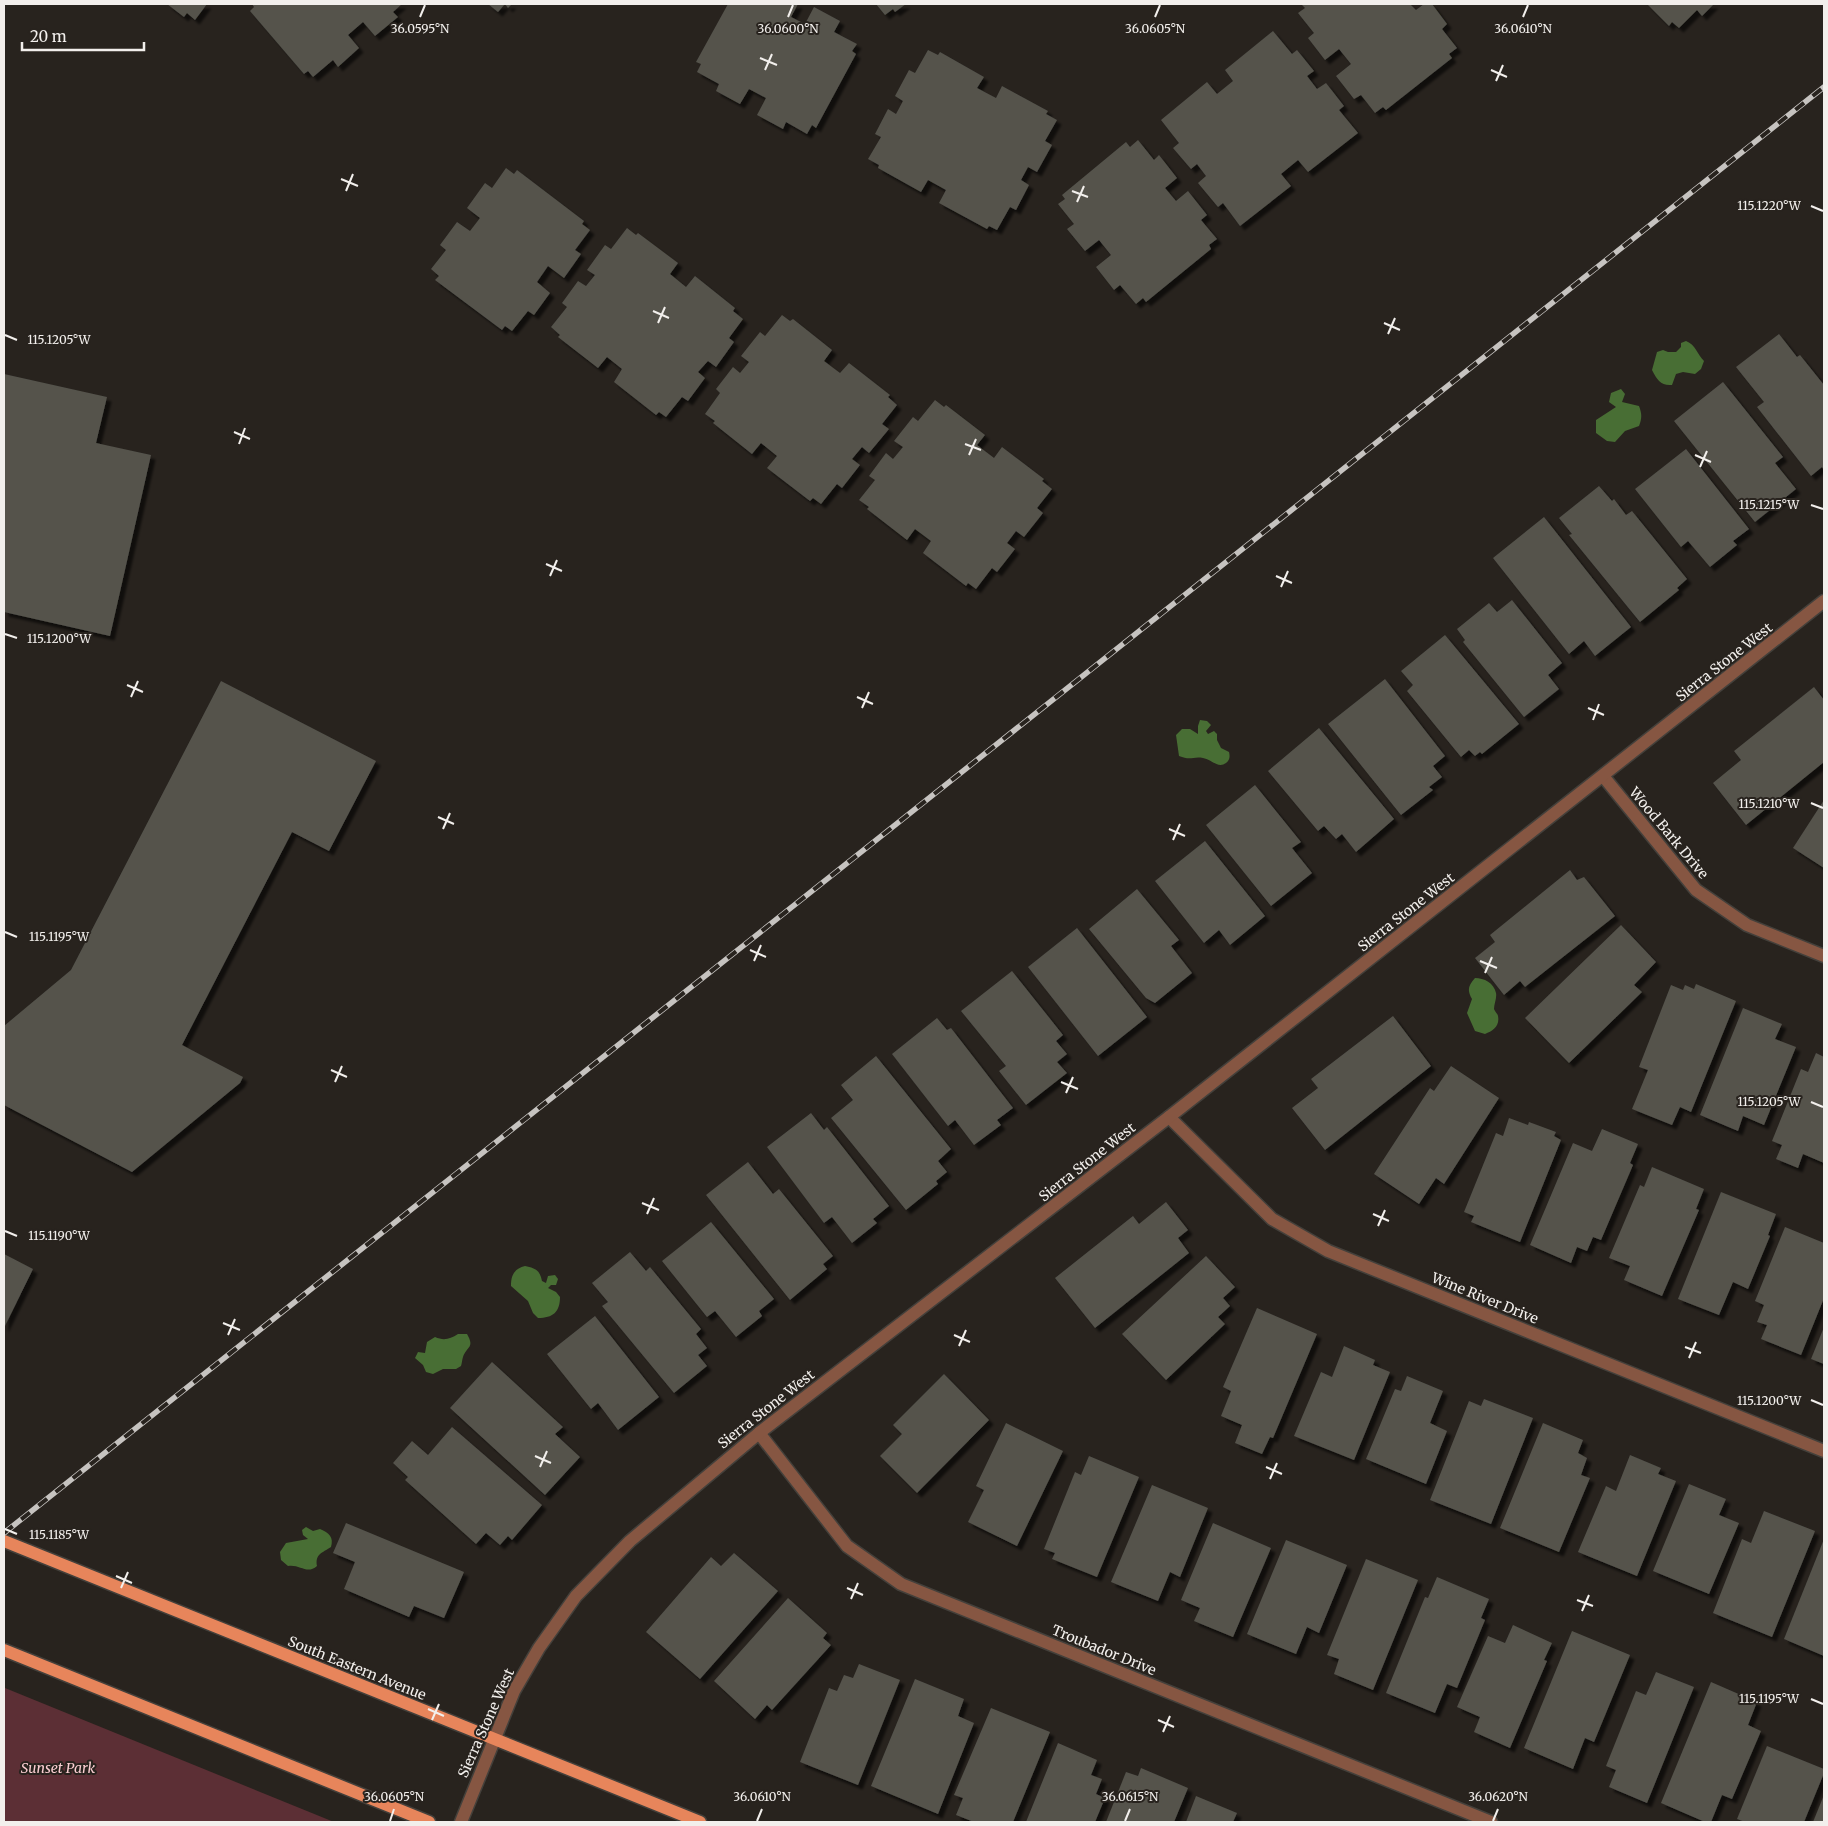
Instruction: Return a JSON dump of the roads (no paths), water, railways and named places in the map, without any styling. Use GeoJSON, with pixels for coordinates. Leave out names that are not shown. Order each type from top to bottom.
{"type":"FeatureCollection","features":[{"type":"Feature","properties":{"kind":"main road","name":"South Eastern Avenue"},"geometry":{"type":"LineString","coordinates":[[4,1541],[700,1822]]}},
{"type":"Feature","properties":{"kind":"main road"},"geometry":{"type":"LineString","coordinates":[[4,1650],[429,1822]]}},
{"type":"Feature","properties":{"kind":"street","name":"Sierra Stone West"},"geometry":{"type":"LineString","coordinates":[[461,1822],[514,1692],[539,1648],[576,1596],[630,1541],[759,1433],[1169,1117],[1824,602]]}},
{"type":"Feature","properties":{"kind":"street","name":"Wood Bark Drive"},"geometry":{"type":"LineString","coordinates":[[1603,776],[1696,890],[1747,925],[1824,956]]}},
{"type":"Feature","properties":{"kind":"street","name":"Wine River Drive"},"geometry":{"type":"LineString","coordinates":[[1169,1117],[1272,1219],[1328,1251],[1824,1451]]}},
{"type":"Feature","properties":{"kind":"street","name":"Troubador Drive"},"geometry":{"type":"LineString","coordinates":[[759,1433],[847,1546],[901,1584],[1491,1822]]}},
{"type":"Feature","properties":{"kind":"railway"},"geometry":{"type":"LineString","coordinates":[[4,1533],[1824,87]]}},
{"type":"Feature","properties":{"kind":"park label","name":"Sunset Park"},"geometry":{"type":"Point","coordinates":[58,1768]}}]}
